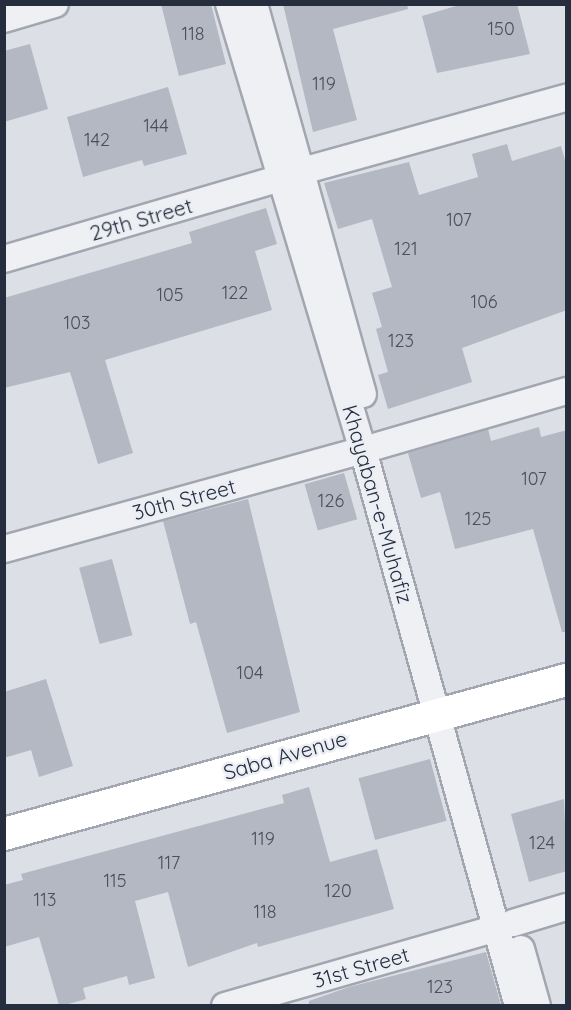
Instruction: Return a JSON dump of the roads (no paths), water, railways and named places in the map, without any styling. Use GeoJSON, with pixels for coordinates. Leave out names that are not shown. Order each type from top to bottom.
{"type":"FeatureCollection","features":[{"type":"Feature","properties":{"kind":"main road","name":"Saba Avenue"},"geometry":{"type":"LineString","coordinates":[[4,850],[448,719],[567,680]]}},
{"type":"Feature","properties":{"kind":"main road","name":"Saba Avenue"},"geometry":{"type":"LineString","coordinates":[[4,834],[448,719],[567,695]]}},
{"type":"Feature","properties":{"kind":"street"},"geometry":{"type":"LineString","coordinates":[[4,19],[55,4]]}},
{"type":"Feature","properties":{"kind":"street","name":"Khayaban-e-Muhafiz"},"geometry":{"type":"LineString","coordinates":[[229,4],[278,179],[370,448]]}},
{"type":"Feature","properties":{"kind":"street","name":"Khayaban-e-Muhafiz"},"geometry":{"type":"LineString","coordinates":[[254,4],[302,171],[370,448],[505,925],[518,1005]]}},
{"type":"Feature","properties":{"kind":"street"},"geometry":{"type":"LineString","coordinates":[[302,171],[567,98]]}},
{"type":"Feature","properties":{"kind":"street","name":"29th Street"},"geometry":{"type":"LineString","coordinates":[[4,259],[278,179]]}},
{"type":"Feature","properties":{"kind":"street","name":"30th Street"},"geometry":{"type":"LineString","coordinates":[[4,549],[567,391]]}},
{"type":"Feature","properties":{"kind":"street","name":"31st Street"},"geometry":{"type":"LineString","coordinates":[[225,1005],[567,907]]}},
{"type":"Feature","properties":{"kind":"street","name":"Khayaban-e-Muhafiz"},"geometry":{"type":"LineString","coordinates":[[505,925],[537,1005]]}}]}
